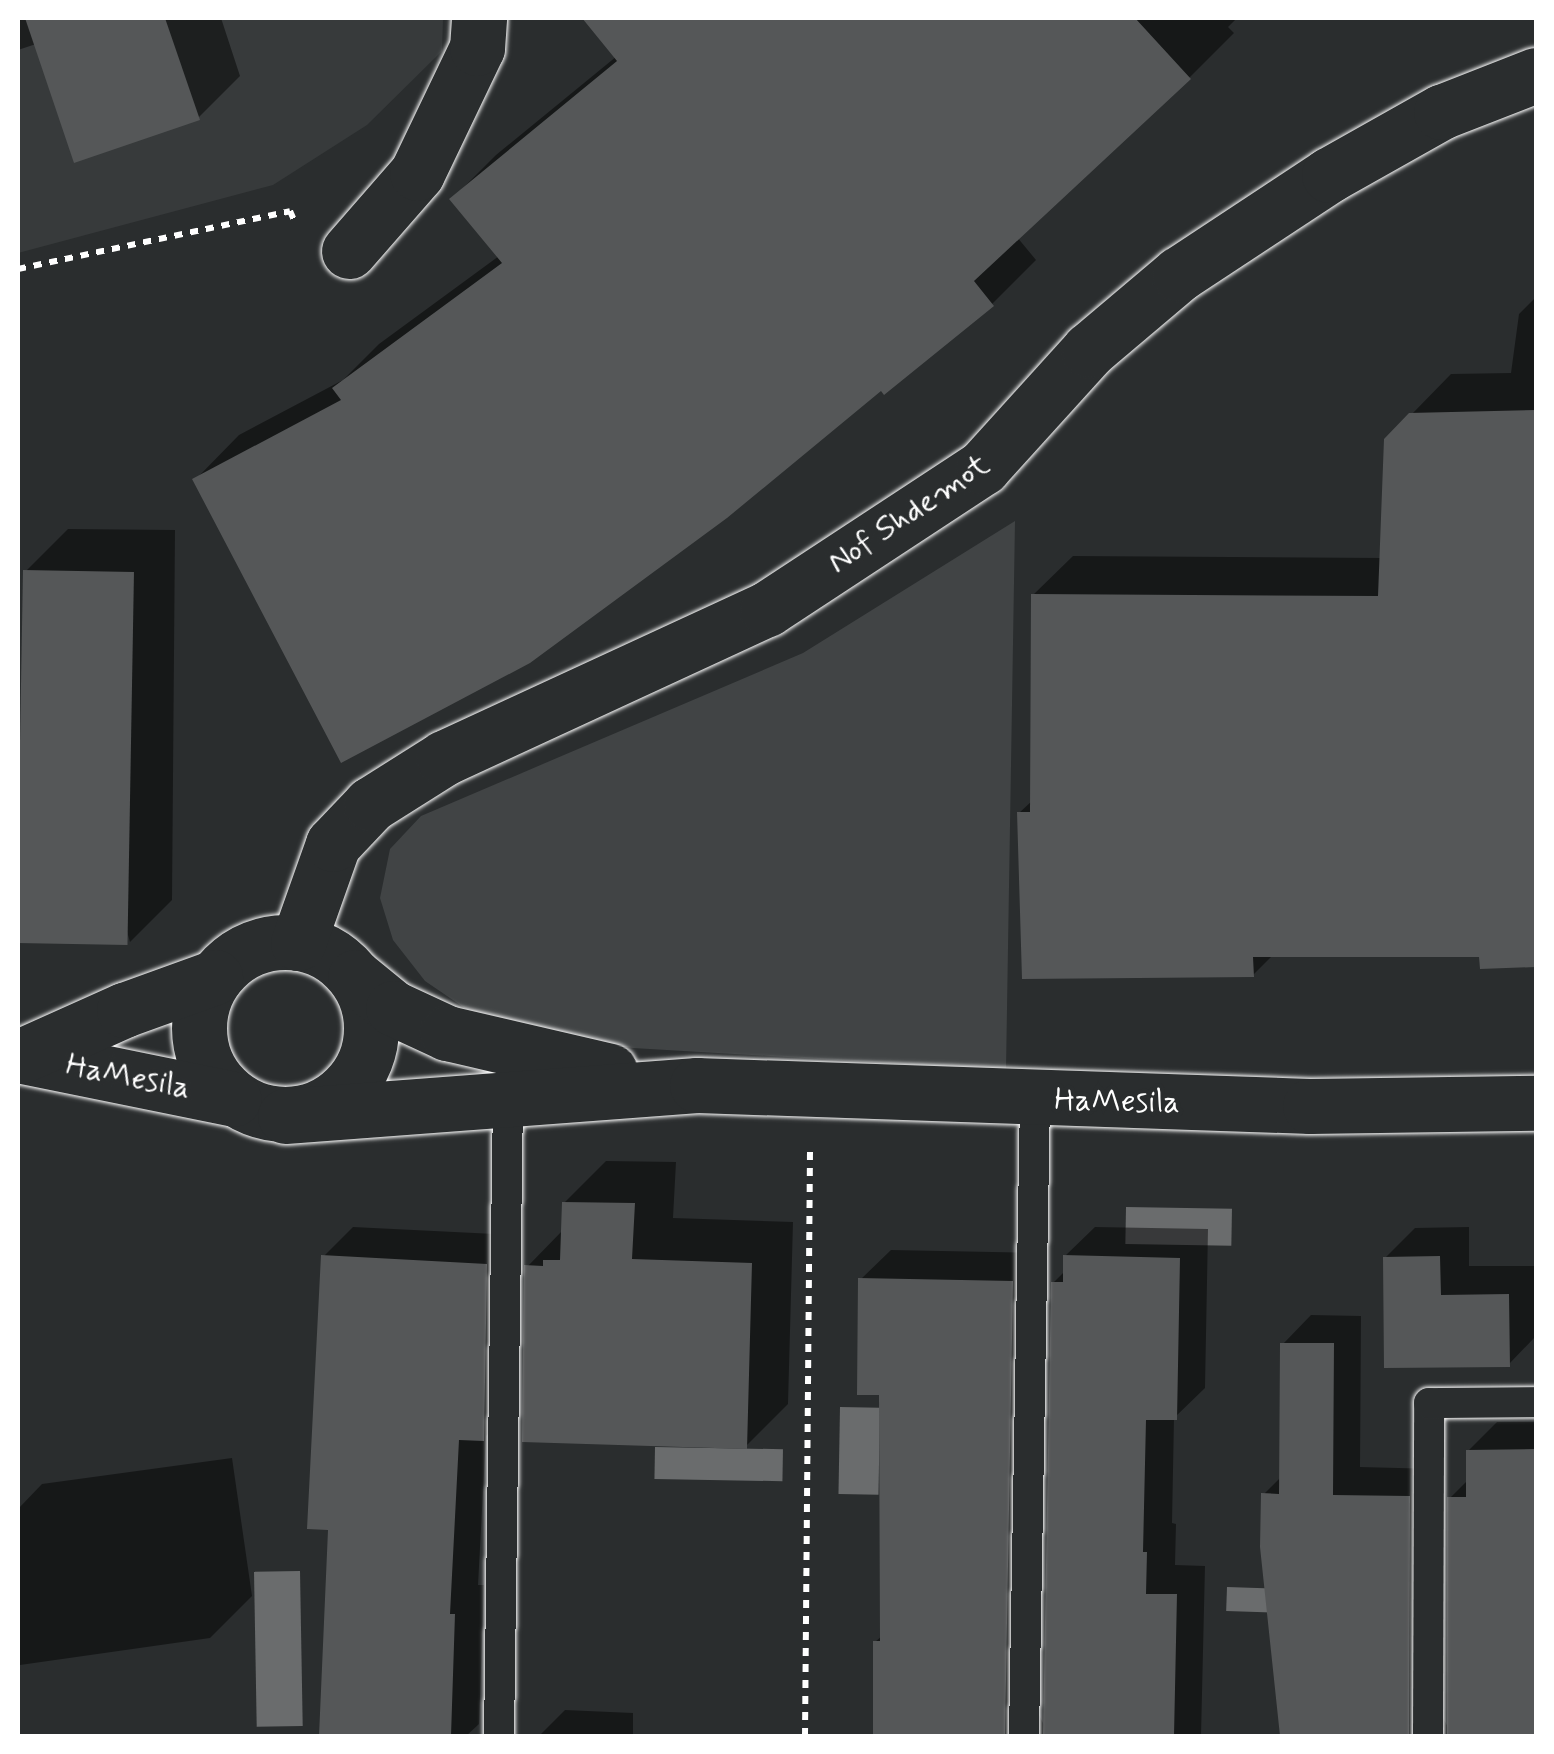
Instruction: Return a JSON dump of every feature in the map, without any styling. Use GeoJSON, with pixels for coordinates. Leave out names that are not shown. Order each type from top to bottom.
{"type":"FeatureCollection","features":[{"type":"Feature","properties":{"kind":"street"},"geometry":{"type":"LineString","coordinates":[[349,251],[416,173],[476,48],[479,18]]}},
{"type":"Feature","properties":{"kind":"street","name":"Nof Shdemot"},"geometry":{"type":"LineString","coordinates":[[298,943],[333,844],[371,804],[444,758],[767,610],[983,467],[1090,350],[1179,274],[1345,166],[1441,112],[1536,75]]}},
{"type":"Feature","properties":{"kind":"street","name":"HaMesila"},"geometry":{"type":"LineString","coordinates":[[19,1056],[124,1010],[215,977],[234,958],[258,946],[298,943],[336,958],[393,1008],[447,1033],[566,1064],[697,1085]]}},
{"type":"Feature","properties":{"kind":"street"},"geometry":{"type":"LineString","coordinates":[[215,977],[202,1001],[198,1028],[202,1056],[215,1080],[260,1107],[312,1112],[336,1099],[361,1068],[372,1028],[368,1001],[355,977]]}},
{"type":"Feature","properties":{"kind":"street","name":"HaMesila"},"geometry":{"type":"LineString","coordinates":[[19,1056],[260,1107],[358,1113],[508,1097],[697,1085],[1034,1100],[1310,1106],[1536,1103]]}},
{"type":"Feature","properties":{"kind":"lane"},"geometry":{"type":"LineString","coordinates":[[499,1736],[508,1097]]}},
{"type":"Feature","properties":{"kind":"lane"},"geometry":{"type":"LineString","coordinates":[[1024,1736],[1034,1100]]}},
{"type":"Feature","properties":{"kind":"lane"},"geometry":{"type":"LineString","coordinates":[[1428,1736],[1428,1403],[1536,1402]]}},
{"type":"Feature","properties":{"kind":"path"},"geometry":{"type":"LineString","coordinates":[[18,269],[274,216]]}},
{"type":"Feature","properties":{"kind":"path"},"geometry":{"type":"LineString","coordinates":[[806,1736],[810,1088]]}},
{"type":"Feature","properties":{"kind":"shaded area"},"geometry":{"type":"Polygon","coordinates":[[[18,18],[443,18],[442,51],[367,125],[273,185],[18,253],[18,18]]]}},
{"type":"Feature","properties":{"kind":"shaded area"},"geometry":{"type":"Polygon","coordinates":[[[1015,521],[1006,1070],[633,1048],[491,1026],[425,981],[393,940],[380,898],[390,849],[421,816],[803,653],[1015,521]]]}},
{"type":"Feature","properties":{"kind":"shaded area"},"geometry":{"type":"Polygon","coordinates":[[[1126,1207],[1232,1209],[1231,1246],[1125,1244],[1126,1207]]]}},
{"type":"Feature","properties":{"kind":"shaded area"},"geometry":{"type":"Polygon","coordinates":[[[840,1407],[880,1408],[878,1495],[838,1494],[840,1407]]]}},
{"type":"Feature","properties":{"kind":"shaded area"},"geometry":{"type":"Polygon","coordinates":[[[655,1447],[783,1449],[782,1481],[654,1479],[655,1447]]]}},
{"type":"Feature","properties":{"kind":"shaded area"},"geometry":{"type":"Polygon","coordinates":[[[300,1571],[303,1726],[257,1727],[254,1572],[300,1571]]]}},
{"type":"Feature","properties":{"kind":"shaded area"},"geometry":{"type":"Polygon","coordinates":[[[1227,1587],[1324,1590],[1323,1614],[1226,1611],[1227,1587]]]}},
{"type":"Feature","properties":{"kind":"building"},"geometry":{"type":"Polygon","coordinates":[[[25,18],[165,18],[200,120],[74,163],[25,18]]]}},
{"type":"Feature","properties":{"kind":"building"},"geometry":{"type":"Polygon","coordinates":[[[582,18],[1135,18],[1191,79],[974,281],[994,306],[884,395],[881,391],[727,518],[530,663],[341,763],[192,479],[341,400],[332,388],[502,263],[449,199],[617,61],[582,18]]]}},
{"type":"Feature","properties":{"kind":"building"},"geometry":{"type":"Polygon","coordinates":[[[1536,410],[1536,967],[1480,969],[1479,957],[1253,957],[1254,977],[1022,979],[1017,812],[1030,812],[1031,594],[1378,596],[1384,439],[1409,413],[1536,410]]]}},
{"type":"Feature","properties":{"kind":"building"},"geometry":{"type":"Polygon","coordinates":[[[23,570],[134,572],[127,945],[18,943],[23,570]]]}},
{"type":"Feature","properties":{"kind":"building"},"geometry":{"type":"Polygon","coordinates":[[[562,1202],[635,1203],[632,1259],[752,1263],[747,1449],[522,1442],[524,1265],[543,1266],[543,1260],[560,1260],[562,1202]]]}},
{"type":"Feature","properties":{"kind":"building"},"geometry":{"type":"Polygon","coordinates":[[[321,1255],[487,1264],[484,1441],[459,1440],[450,1614],[455,1614],[451,1736],[319,1736],[328,1530],[307,1529],[321,1255]]]}},
{"type":"Feature","properties":{"kind":"building"},"geometry":{"type":"Polygon","coordinates":[[[1063,1255],[1180,1258],[1177,1420],[1146,1420],[1143,1552],[1147,1552],[1146,1594],[1177,1594],[1174,1736],[1043,1736],[1051,1282],[1063,1282],[1063,1255]]]}},
{"type":"Feature","properties":{"kind":"building"},"geometry":{"type":"Polygon","coordinates":[[[1440,1256],[1441,1295],[1509,1294],[1510,1367],[1384,1368],[1383,1257],[1440,1256]]]}},
{"type":"Feature","properties":{"kind":"building"},"geometry":{"type":"Polygon","coordinates":[[[858,1278],[1013,1281],[1005,1736],[873,1736],[873,1641],[880,1641],[879,1395],[857,1395],[858,1278]]]}},
{"type":"Feature","properties":{"kind":"building"},"geometry":{"type":"Polygon","coordinates":[[[1280,1343],[1334,1343],[1333,1495],[1410,1496],[1409,1736],[1280,1736],[1260,1547],[1261,1493],[1279,1494],[1280,1343]]]}},
{"type":"Feature","properties":{"kind":"building"},"geometry":{"type":"Polygon","coordinates":[[[1536,1449],[1536,1736],[1447,1736],[1447,1497],[1466,1497],[1466,1450],[1536,1449]]]}}]}
